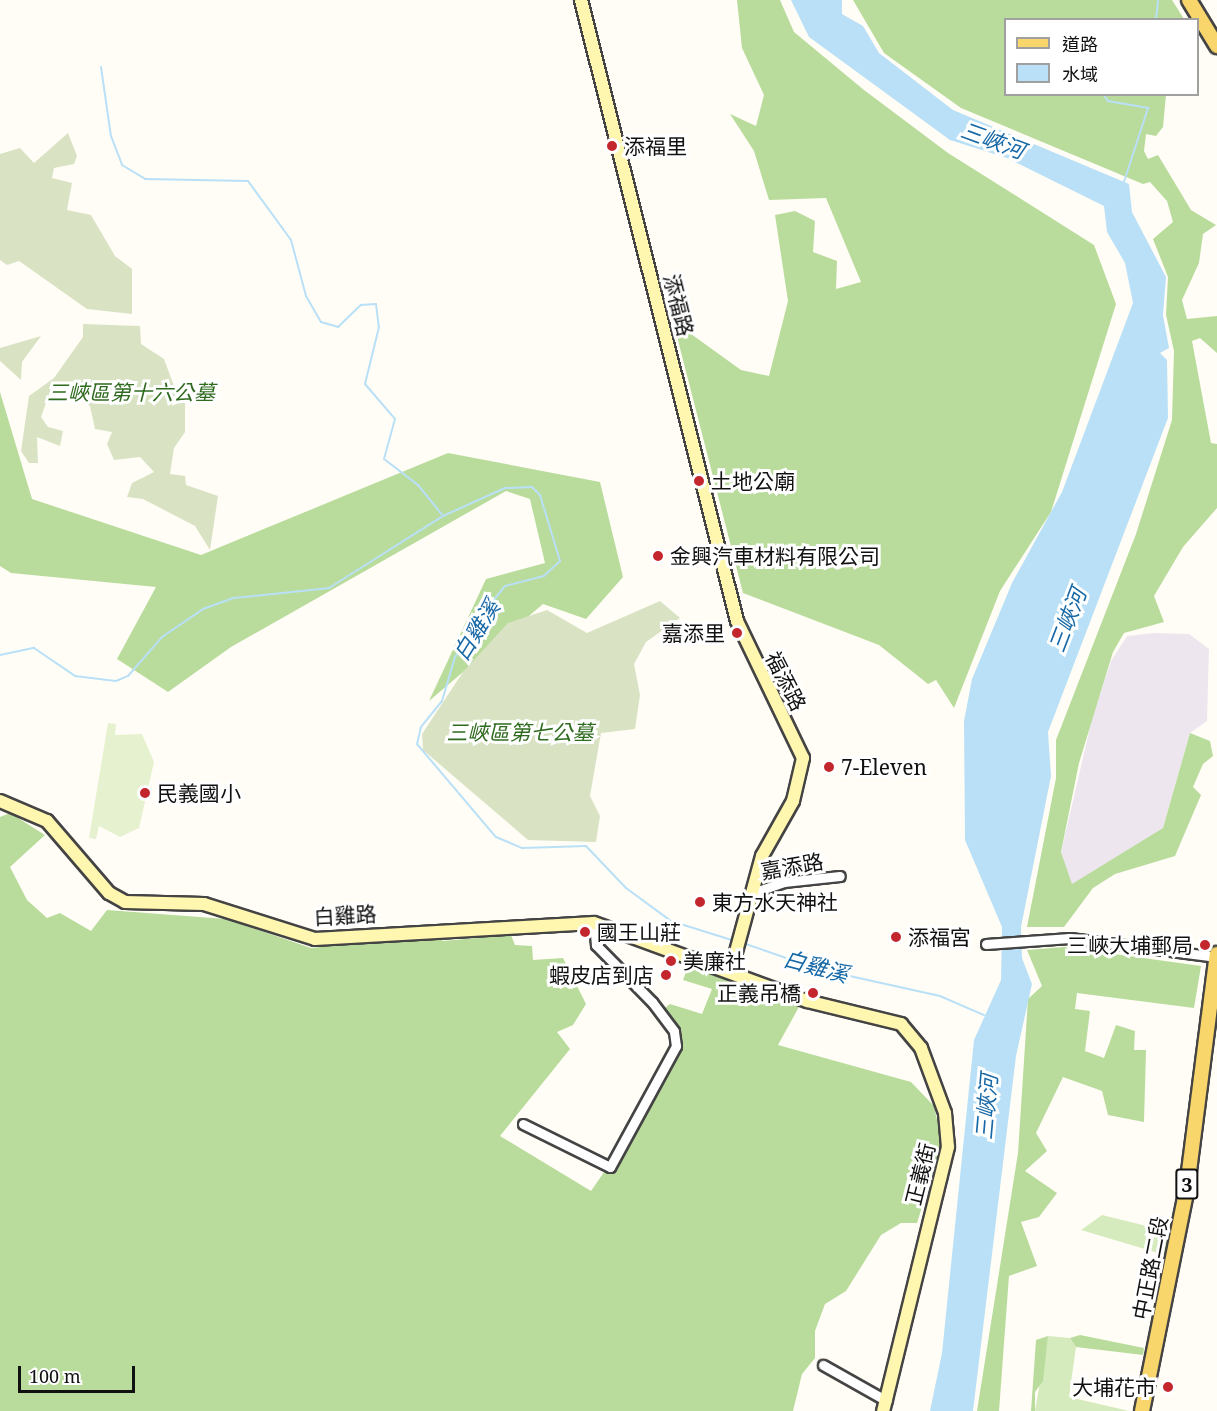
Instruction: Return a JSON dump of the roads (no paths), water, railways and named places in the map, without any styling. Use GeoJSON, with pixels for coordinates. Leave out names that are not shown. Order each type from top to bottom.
{"type":"FeatureCollection","features":[{"type":"Feature","properties":{"kind":"main road"},"geometry":{"type":"LineString","coordinates":[[1189,0],[1217,46]]}},
{"type":"Feature","properties":{"kind":"main road","name":"中正路二段"},"geometry":{"type":"LineString","coordinates":[[1142,1411],[1187,1187],[1217,956]]}},
{"type":"Feature","properties":{"kind":"main road","name":"中正路二段"},"geometry":{"type":"LineString","coordinates":[[1150,1411],[1190,1225],[1217,1022]]}},
{"type":"Feature","properties":{"kind":"street","name":"添福路"},"geometry":{"type":"LineString","coordinates":[[581,0],[737,621]]}},
{"type":"Feature","properties":{"kind":"street","name":"福添路"},"geometry":{"type":"LineString","coordinates":[[737,621],[803,758],[793,801],[762,856],[752,893]]}},
{"type":"Feature","properties":{"kind":"street","name":"白雞路"},"geometry":{"type":"LineString","coordinates":[[0,801],[47,821],[109,892],[134,904],[204,904],[321,939],[594,923],[730,970]]}},
{"type":"Feature","properties":{"kind":"street","name":"嘉添路"},"geometry":{"type":"LineString","coordinates":[[752,893],[784,882],[840,876]]}},
{"type":"Feature","properties":{"kind":"street"},"geometry":{"type":"LineString","coordinates":[[730,970],[752,893]]}},
{"type":"Feature","properties":{"kind":"street"},"geometry":{"type":"LineString","coordinates":[[523,1124],[610,1167],[676,1046],[674,1031],[652,1002],[596,945],[594,923]]}},
{"type":"Feature","properties":{"kind":"street"},"geometry":{"type":"LineString","coordinates":[[986,944],[1061,939],[1217,956]]}},
{"type":"Feature","properties":{"kind":"street","name":"正義街"},"geometry":{"type":"LineString","coordinates":[[730,970],[807,1001],[901,1024],[921,1048],[938,1093],[948,1147],[885,1406]]}},
{"type":"Feature","properties":{"kind":"street"},"geometry":{"type":"LineString","coordinates":[[823,1365],[885,1406]]}},
{"type":"Feature","properties":{"kind":"water","name":"三峽河"},"geometry":{"type":"Polygon","coordinates":[[[791,0],[842,0],[842,14],[863,26],[879,53],[953,110],[1129,184],[1132,212],[1166,277],[1163,315],[1169,348],[1160,353],[1167,360],[1168,418],[1048,732],[1051,776],[1021,927],[1022,958],[1032,984],[1016,1056],[973,1411],[930,1411],[942,1353],[974,1040],[1001,980],[1002,927],[965,840],[964,721],[972,679],[1012,583],[1062,492],[1133,303],[1125,263],[1107,232],[1104,206],[1007,158],[950,140],[809,37],[791,0]]]}},
{"type":"Feature","properties":{"kind":"waterway"},"geometry":{"type":"LineString","coordinates":[[1156,18],[1158,0]]}},
{"type":"Feature","properties":{"kind":"waterway"},"geometry":{"type":"LineString","coordinates":[[101,67],[111,136],[122,165],[145,179],[248,181],[291,240],[306,296],[321,322],[338,327],[361,305],[376,304],[379,327],[365,384],[395,419],[384,459],[418,485],[442,515]]}},
{"type":"Feature","properties":{"kind":"waterway"},"geometry":{"type":"LineString","coordinates":[[1104,96],[1108,101],[1148,108],[1123,185]]}},
{"type":"Feature","properties":{"kind":"waterway","name":"白雞溪"},"geometry":{"type":"LineString","coordinates":[[0,655],[34,648],[75,676],[116,681],[128,676],[162,637],[203,609],[234,598],[329,588],[443,516],[505,488],[532,487],[540,495],[560,561],[544,576],[505,586],[491,603],[455,657],[442,701],[421,727],[417,744],[496,837],[522,848],[586,846],[626,888],[671,921],[735,941]]}},
{"type":"Feature","properties":{"kind":"waterway","name":"白雞溪"},"geometry":{"type":"LineString","coordinates":[[743,943],[818,969],[940,996],[984,1015]]}},
{"type":"Feature","properties":{"kind":"place","name":"添福里"},"geometry":{"type":"Point","coordinates":[612,146]}},
{"type":"Feature","properties":{"kind":"place","name":"土地公廟"},"geometry":{"type":"Point","coordinates":[699,481]}},
{"type":"Feature","properties":{"kind":"place","name":"金興汽車材料有限公司"},"geometry":{"type":"Point","coordinates":[658,556]}},
{"type":"Feature","properties":{"kind":"place","name":"嘉添里"},"geometry":{"type":"Point","coordinates":[737,633]}},
{"type":"Feature","properties":{"kind":"place","name":"7-Eleven"},"geometry":{"type":"Point","coordinates":[829,767]}},
{"type":"Feature","properties":{"kind":"place","name":"民義國小"},"geometry":{"type":"Point","coordinates":[145,793]}},
{"type":"Feature","properties":{"kind":"place","name":"東方水天神社"},"geometry":{"type":"Point","coordinates":[700,902]}},
{"type":"Feature","properties":{"kind":"place","name":"國王山莊"},"geometry":{"type":"Point","coordinates":[585,932]}},
{"type":"Feature","properties":{"kind":"place","name":"添福宮"},"geometry":{"type":"Point","coordinates":[896,937]}},
{"type":"Feature","properties":{"kind":"place","name":"三峽大埔郵局"},"geometry":{"type":"Point","coordinates":[1205,945]}},
{"type":"Feature","properties":{"kind":"place","name":"美廉社"},"geometry":{"type":"Point","coordinates":[671,961]}},
{"type":"Feature","properties":{"kind":"place","name":"蝦皮店到店"},"geometry":{"type":"Point","coordinates":[666,975]}},
{"type":"Feature","properties":{"kind":"place","name":"正義吊橋"},"geometry":{"type":"Point","coordinates":[813,993]}},
{"type":"Feature","properties":{"kind":"place","name":"大埔花市"},"geometry":{"type":"Point","coordinates":[1168,1387]}},
{"type":"Feature","properties":{"kind":"park label","name":"三峽區第十六公墓"},"geometry":{"type":"Point","coordinates":[131,392]}},
{"type":"Feature","properties":{"kind":"park label","name":"三峽區第七公墓"},"geometry":{"type":"Point","coordinates":[520,732]}}]}
